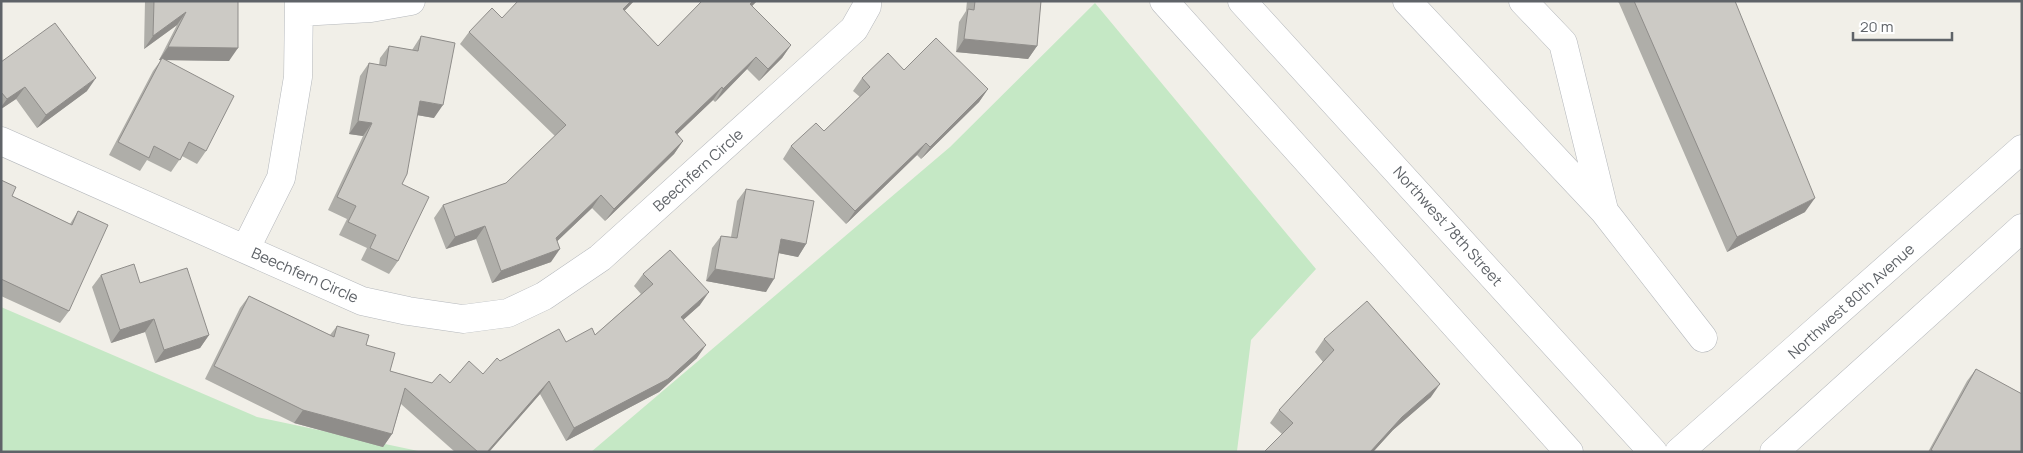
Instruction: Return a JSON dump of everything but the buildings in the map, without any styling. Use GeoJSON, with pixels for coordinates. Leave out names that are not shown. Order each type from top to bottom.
{"type":"FeatureCollection","features":[{"type":"Feature","properties":{"kind":"street"},"geometry":{"type":"LineString","coordinates":[[246,248],[281,178],[298,77],[299,6],[371,8],[411,1]]}},
{"type":"Feature","properties":{"kind":"street","name":"Beechfern Circle"},"geometry":{"type":"LineString","coordinates":[[1,141],[362,301],[408,311],[463,319],[508,313],[544,296],[600,258],[854,29],[867,6],[867,1]]}},
{"type":"Feature","properties":{"kind":"street"},"geometry":{"type":"LineString","coordinates":[[1164,1],[1569,452]]}},
{"type":"Feature","properties":{"kind":"street","name":"Northwest 78th Street"},"geometry":{"type":"LineString","coordinates":[[1242,1],[1653,452]]}},
{"type":"Feature","properties":{"kind":"street"},"geometry":{"type":"LineString","coordinates":[[1407,1],[1604,212],[1703,338]]}},
{"type":"Feature","properties":{"kind":"street"},"geometry":{"type":"LineString","coordinates":[[1523,1],[1563,43],[1604,212]]}},
{"type":"Feature","properties":{"kind":"street","name":"Northwest 80th Avenue"},"geometry":{"type":"LineString","coordinates":[[1679,452],[2022,149]]}},
{"type":"Feature","properties":{"kind":"street"},"geometry":{"type":"LineString","coordinates":[[1774,452],[2022,228]]}},
{"type":"Feature","properties":{"kind":"green space"},"geometry":{"type":"Polygon","coordinates":[[[1095,3],[1316,269],[1251,340],[1237,451],[591,452],[950,147],[1095,3]]]}},
{"type":"Feature","properties":{"kind":"green space"},"geometry":{"type":"Polygon","coordinates":[[[1,307],[257,417],[423,452],[1,452],[1,307]]]}}]}
